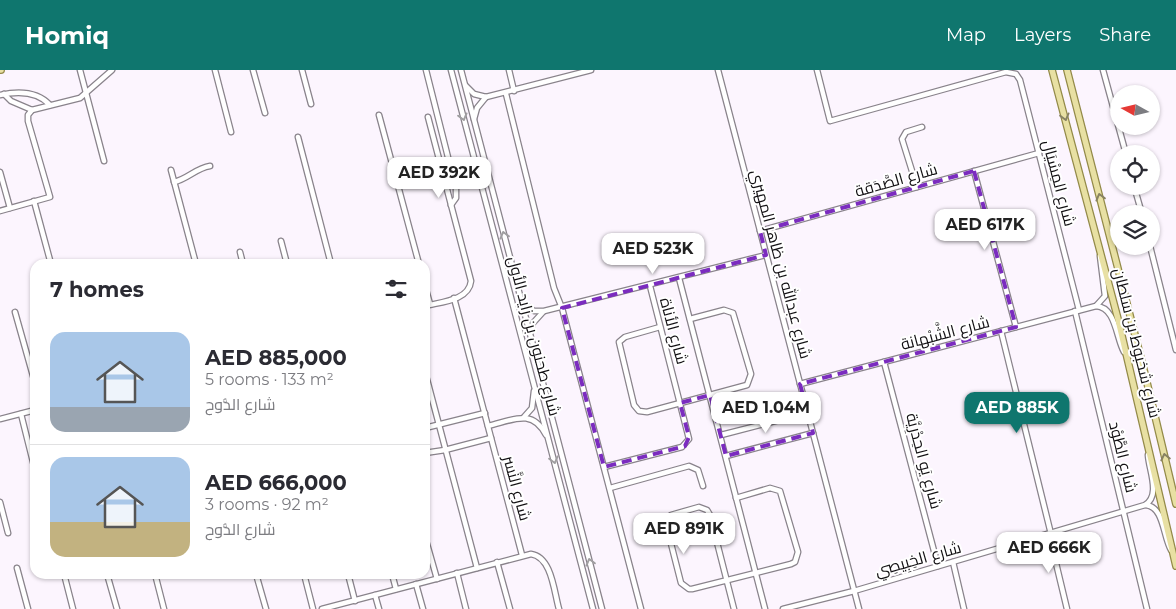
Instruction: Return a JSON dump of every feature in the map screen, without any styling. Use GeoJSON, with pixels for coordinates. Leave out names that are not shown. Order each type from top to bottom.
{"type":"FeatureCollection","features":[{"type":"Feature","properties":{"kind":"main road","name":"شارع شخبوط بن سلطان"},"geometry":{"type":"LineString","coordinates":[[1052,70],[1100,250],[1176,566]]}},
{"type":"Feature","properties":{"kind":"main road","name":"شارع شخبوط بن سلطان"},"geometry":{"type":"LineString","coordinates":[[1067,70],[1176,504]]}},
{"type":"Feature","properties":{"kind":"street"},"geometry":{"type":"LineString","coordinates":[[80,70],[104,162]]}},
{"type":"Feature","properties":{"kind":"street"},"geometry":{"type":"LineString","coordinates":[[0,210],[50,197],[28,121],[28,115],[32,110],[86,95],[101,78],[112,70]]}},
{"type":"Feature","properties":{"kind":"street"},"geometry":{"type":"LineString","coordinates":[[215,70],[231,132]]}},
{"type":"Feature","properties":{"kind":"street"},"geometry":{"type":"LineString","coordinates":[[253,70],[265,113]]}},
{"type":"Feature","properties":{"kind":"street"},"geometry":{"type":"LineString","coordinates":[[302,70],[311,104]]}},
{"type":"Feature","properties":{"kind":"street"},"geometry":{"type":"LineString","coordinates":[[426,70],[456,189],[456,198],[451,205]]}},
{"type":"Feature","properties":{"kind":"street","name":"شارع طحنون بن زايد الأول"},"geometry":{"type":"LineString","coordinates":[[452,70],[594,609]]}},
{"type":"Feature","properties":{"kind":"street","name":"شارع طحنون بن زايد الأول"},"geometry":{"type":"LineString","coordinates":[[461,70],[602,609]]}},
{"type":"Feature","properties":{"kind":"street"},"geometry":{"type":"LineString","coordinates":[[509,70],[514,91]]}},
{"type":"Feature","properties":{"kind":"street"},"geometry":{"type":"LineString","coordinates":[[463,81],[474,94],[486,97],[506,94],[591,70]]}},
{"type":"Feature","properties":{"kind":"street","name":"شارع عبدالله بن ظاهر المهيري"},"geometry":{"type":"LineString","coordinates":[[718,70],[859,609]]}},
{"type":"Feature","properties":{"kind":"street","name":"شارع المِسْيَال"},"geometry":{"type":"LineString","coordinates":[[818,70],[830,122],[1006,72],[1013,72],[1019,77],[1077,311]]}},
{"type":"Feature","properties":{"kind":"street"},"geometry":{"type":"LineString","coordinates":[[1103,70],[1124,145]]}},
{"type":"Feature","properties":{"kind":"street"},"geometry":{"type":"LineString","coordinates":[[2,94],[18,92],[30,94],[43,99],[50,105]]}},
{"type":"Feature","properties":{"kind":"street"},"geometry":{"type":"LineString","coordinates":[[2,94],[32,110]]}},
{"type":"Feature","properties":{"kind":"street"},"geometry":{"type":"LineString","coordinates":[[506,94],[554,288],[562,308],[641,609]]}},
{"type":"Feature","properties":{"kind":"street"},"geometry":{"type":"LineString","coordinates":[[474,123],[477,108],[486,97]]}},
{"type":"Feature","properties":{"kind":"street"},"geometry":{"type":"LineString","coordinates":[[379,115],[418,259]]}},
{"type":"Feature","properties":{"kind":"street"},"geometry":{"type":"LineString","coordinates":[[428,117],[471,281],[465,294],[430,304]]}},
{"type":"Feature","properties":{"kind":"street"},"geometry":{"type":"LineString","coordinates":[[917,187],[902,139],[906,132],[922,127]]}},
{"type":"Feature","properties":{"kind":"street"},"geometry":{"type":"LineString","coordinates":[[298,137],[330,259]]}},
{"type":"Feature","properties":{"kind":"street","name":"شارع الصَّدَقة"},"geometry":{"type":"LineString","coordinates":[[760,231],[1039,153]]}},
{"type":"Feature","properties":{"kind":"street"},"geometry":{"type":"LineString","coordinates":[[174,182],[188,178],[202,168],[210,166]]}},
{"type":"Feature","properties":{"kind":"street"},"geometry":{"type":"LineString","coordinates":[[171,170],[195,259]]}},
{"type":"Feature","properties":{"kind":"street"},"geometry":{"type":"LineString","coordinates":[[974,171],[1016,327]]}},
{"type":"Feature","properties":{"kind":"street"},"geometry":{"type":"LineString","coordinates":[[0,172],[10,208]]}},
{"type":"Feature","properties":{"kind":"street"},"geometry":{"type":"LineString","coordinates":[[34,202],[50,259]]}},
{"type":"Feature","properties":{"kind":"street"},"geometry":{"type":"LineString","coordinates":[[281,242],[286,259]]}},
{"type":"Feature","properties":{"kind":"street"},"geometry":{"type":"LineString","coordinates":[[1096,306],[1105,296],[1100,268],[1100,250]]}},
{"type":"Feature","properties":{"kind":"street"},"geometry":{"type":"LineString","coordinates":[[240,252],[242,259]]}},
{"type":"Feature","properties":{"kind":"street"},"geometry":{"type":"LineString","coordinates":[[522,302],[534,310],[544,311],[562,308],[766,255]]}},
{"type":"Feature","properties":{"kind":"street"},"geometry":{"type":"LineString","coordinates":[[1152,255],[1176,350]]}},
{"type":"Feature","properties":{"kind":"street"},"geometry":{"type":"LineString","coordinates":[[679,278],[765,609]]}},
{"type":"Feature","properties":{"kind":"street","name":"شارع الأناة"},"geometry":{"type":"LineString","coordinates":[[604,467],[685,446],[689,436],[650,286]]}},
{"type":"Feature","properties":{"kind":"street","name":"شارع النَّسر"},"geometry":{"type":"LineString","coordinates":[[454,298],[522,555]]}},
{"type":"Feature","properties":{"kind":"street"},"geometry":{"type":"LineString","coordinates":[[1096,306],[1103,307],[1110,313],[1118,339],[1126,355]]}},
{"type":"Feature","properties":{"kind":"street","name":"شارع الشَّبْهانة"},"geometry":{"type":"LineString","coordinates":[[800,384],[1096,306]]}},
{"type":"Feature","properties":{"kind":"street"},"geometry":{"type":"LineString","coordinates":[[660,327],[622,338],[618,347],[637,409],[647,412],[747,385],[752,377],[751,371],[734,315],[731,311],[724,310],[690,319]]}},
{"type":"Feature","properties":{"kind":"street"},"geometry":{"type":"LineString","coordinates":[[530,334],[536,319],[544,311]]}},
{"type":"Feature","properties":{"kind":"street","name":"شارع الطَّوْد"},"geometry":{"type":"LineString","coordinates":[[1077,311],[1147,609]]}},
{"type":"Feature","properties":{"kind":"street"},"geometry":{"type":"LineString","coordinates":[[15,312],[30,365]]}},
{"type":"Feature","properties":{"kind":"street"},"geometry":{"type":"LineString","coordinates":[[1001,330],[1067,609]]}},
{"type":"Feature","properties":{"kind":"street","name":"شارع يَو الحِدْرِيَّة"},"geometry":{"type":"LineString","coordinates":[[884,362],[938,566]]}},
{"type":"Feature","properties":{"kind":"street"},"geometry":{"type":"LineString","coordinates":[[522,418],[530,412],[534,404],[533,382]]}},
{"type":"Feature","properties":{"kind":"street"},"geometry":{"type":"LineString","coordinates":[[430,392],[478,568]]}},
{"type":"Feature","properties":{"kind":"street"},"geometry":{"type":"LineString","coordinates":[[0,419],[30,411]]}},
{"type":"Feature","properties":{"kind":"street"},"geometry":{"type":"LineString","coordinates":[[430,426],[485,413]]}},
{"type":"Feature","properties":{"kind":"street"},"geometry":{"type":"LineString","coordinates":[[721,435],[807,413]]}},
{"type":"Feature","properties":{"kind":"street"},"geometry":{"type":"LineString","coordinates":[[21,414],[30,450]]}},
{"type":"Feature","properties":{"kind":"street"},"geometry":{"type":"LineString","coordinates":[[488,426],[522,418],[531,419],[539,424],[550,443]]}},
{"type":"Feature","properties":{"kind":"street"},"geometry":{"type":"LineString","coordinates":[[726,456],[813,433]]}},
{"type":"Feature","properties":{"kind":"street"},"geometry":{"type":"LineString","coordinates":[[430,452],[491,438]]}},
{"type":"Feature","properties":{"kind":"street"},"geometry":{"type":"LineString","coordinates":[[1145,505],[1152,499],[1154,493],[1149,467],[1149,449]]}},
{"type":"Feature","properties":{"kind":"street"},"geometry":{"type":"LineString","coordinates":[[610,488],[689,466],[698,470],[703,486]]}},
{"type":"Feature","properties":{"kind":"street"},"geometry":{"type":"LineString","coordinates":[[1172,487],[1176,493]]}},
{"type":"Feature","properties":{"kind":"street"},"geometry":{"type":"LineString","coordinates":[[734,609],[727,581],[707,510],[696,508],[671,515],[666,521],[681,583],[685,588],[692,589],[727,581],[795,562],[798,554],[782,495],[778,489],[770,488],[736,498]]}},
{"type":"Feature","properties":{"kind":"street"},"geometry":{"type":"LineString","coordinates":[[0,502],[8,533]]}},
{"type":"Feature","properties":{"kind":"street"},"geometry":{"type":"LineString","coordinates":[[1145,505],[1151,506],[1158,512],[1163,533],[1173,553]]}},
{"type":"Feature","properties":{"kind":"street","name":"شارع الخِبِيصِي"},"geometry":{"type":"LineString","coordinates":[[783,609],[854,591],[1145,505]]}},
{"type":"Feature","properties":{"kind":"street"},"geometry":{"type":"LineString","coordinates":[[322,609],[522,555],[536,554],[546,562],[559,609]]}},
{"type":"Feature","properties":{"kind":"street"},"geometry":{"type":"LineString","coordinates":[[430,556],[436,579]]}},
{"type":"Feature","properties":{"kind":"street"},"geometry":{"type":"LineString","coordinates":[[497,562],[510,609]]}},
{"type":"Feature","properties":{"kind":"street"},"geometry":{"type":"LineString","coordinates":[[953,562],[964,609]]}},
{"type":"Feature","properties":{"kind":"street"},"geometry":{"type":"LineString","coordinates":[[17,568],[28,609]]}},
{"type":"Feature","properties":{"kind":"street"},"geometry":{"type":"LineString","coordinates":[[457,573],[466,609]]}},
{"type":"Feature","properties":{"kind":"street"},"geometry":{"type":"LineString","coordinates":[[65,579],[73,609]]}},
{"type":"Feature","properties":{"kind":"street"},"geometry":{"type":"LineString","coordinates":[[108,579],[116,609]]}},
{"type":"Feature","properties":{"kind":"street"},"geometry":{"type":"LineString","coordinates":[[156,579],[164,609]]}},
{"type":"Feature","properties":{"kind":"street"},"geometry":{"type":"LineString","coordinates":[[257,579],[266,609]]}},
{"type":"Feature","properties":{"kind":"street"},"geometry":{"type":"LineString","coordinates":[[305,579],[314,609]]}},
{"type":"Feature","properties":{"kind":"street"},"geometry":{"type":"LineString","coordinates":[[349,579],[355,601]]}},
{"type":"Feature","properties":{"kind":"street"},"geometry":{"type":"LineString","coordinates":[[393,579],[396,589]]}},
{"type":"Feature","properties":{"kind":"street"},"geometry":{"type":"LineString","coordinates":[[416,584],[423,609]]}},
{"type":"Feature","properties":{"kind":"street"},"geometry":{"type":"LineString","coordinates":[[375,595],[379,609]]}},
{"type":"Feature","properties":{"kind":"highlighted area"},"geometry":{"type":"Polygon","coordinates":[[[974,171],[1016,327],[800,384],[813,433],[726,456],[710,395],[680,403],[689,437],[685,446],[604,467],[562,308],[766,255],[760,231],[974,171]]]}}]}
